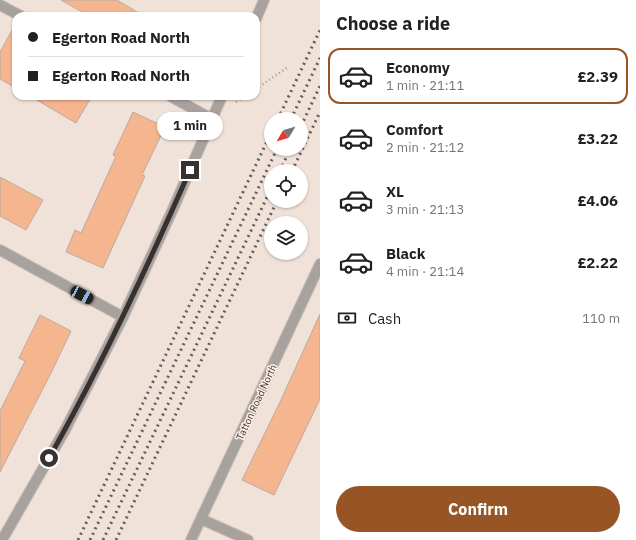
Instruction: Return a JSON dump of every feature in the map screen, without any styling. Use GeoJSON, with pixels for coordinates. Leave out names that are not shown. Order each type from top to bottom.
{"type":"FeatureCollection","features":[{"type":"Feature","properties":{"kind":"street"},"geometry":{"type":"LineString","coordinates":[[259,12],[264,0]]}},
{"type":"Feature","properties":{"kind":"street"},"geometry":{"type":"LineString","coordinates":[[0,5],[13,12]]}},
{"type":"Feature","properties":{"kind":"street"},"geometry":{"type":"LineString","coordinates":[[177,100],[212,119]]}},
{"type":"Feature","properties":{"kind":"street"},"geometry":{"type":"LineString","coordinates":[[2,540],[65,430],[123,317],[173,209],[220,100]]}},
{"type":"Feature","properties":{"kind":"street"},"geometry":{"type":"LineString","coordinates":[[0,250],[123,317]]}},
{"type":"Feature","properties":{"kind":"street","name":"Tatton Road North"},"geometry":{"type":"LineString","coordinates":[[191,540],[320,264]]}},
{"type":"Feature","properties":{"kind":"street"},"geometry":{"type":"LineString","coordinates":[[201,519],[248,540]]}},
{"type":"Feature","properties":{"kind":"path"},"geometry":{"type":"LineString","coordinates":[[260,86],[288,67]]}},
{"type":"Feature","properties":{"kind":"building"},"geometry":{"type":"Polygon","coordinates":[[[61,0],[117,0],[137,12],[82,12],[61,0]]]}},
{"type":"Feature","properties":{"kind":"building"},"geometry":{"type":"Polygon","coordinates":[[[12,30],[12,86],[0,79],[0,52],[12,30]]]}},
{"type":"Feature","properties":{"kind":"building"},"geometry":{"type":"Polygon","coordinates":[[[37,100],[90,100],[76,123],[37,100]]]}},
{"type":"Feature","properties":{"kind":"building"},"geometry":{"type":"Polygon","coordinates":[[[133,112],[165,127],[142,175],[145,176],[103,268],[66,252],[75,230],[81,233],[116,156],[113,155],[133,112]]]}},
{"type":"Feature","properties":{"kind":"building"},"geometry":{"type":"Polygon","coordinates":[[[0,177],[43,200],[26,230],[0,216],[0,177]]]}},
{"type":"Feature","properties":{"kind":"building"},"geometry":{"type":"Polygon","coordinates":[[[320,314],[320,399],[274,495],[242,480],[280,402],[320,314]]]}},
{"type":"Feature","properties":{"kind":"building"},"geometry":{"type":"Polygon","coordinates":[[[40,315],[71,331],[0,472],[0,411],[25,361],[19,358],[40,315]]]}},
{"type":"Feature","properties":{"kind":"railway"},"geometry":{"type":"LineString","coordinates":[[281,112],[320,30]]}},
{"type":"Feature","properties":{"kind":"railway"},"geometry":{"type":"LineString","coordinates":[[294,112],[320,58]]}},
{"type":"Feature","properties":{"kind":"railway"},"geometry":{"type":"LineString","coordinates":[[308,112],[320,86]]}},
{"type":"Feature","properties":{"kind":"railway"},"geometry":{"type":"LineString","coordinates":[[295,164],[320,112]]}},
{"type":"Feature","properties":{"kind":"railway"},"geometry":{"type":"LineString","coordinates":[[78,540],[264,148]]}},
{"type":"Feature","properties":{"kind":"railway"},"geometry":{"type":"LineString","coordinates":[[90,540],[274,156]]}},
{"type":"Feature","properties":{"kind":"railway"},"geometry":{"type":"LineString","coordinates":[[283,164],[287,156]]}},
{"type":"Feature","properties":{"kind":"railway"},"geometry":{"type":"LineString","coordinates":[[103,540],[264,204]]}},
{"type":"Feature","properties":{"kind":"railway"},"geometry":{"type":"LineString","coordinates":[[116,540],[274,208]]}},
{"type":"Feature","properties":{"kind":"route"},"geometry":{"type":"LineString","coordinates":[[49,458],[123,317],[190,170]]}}]}
